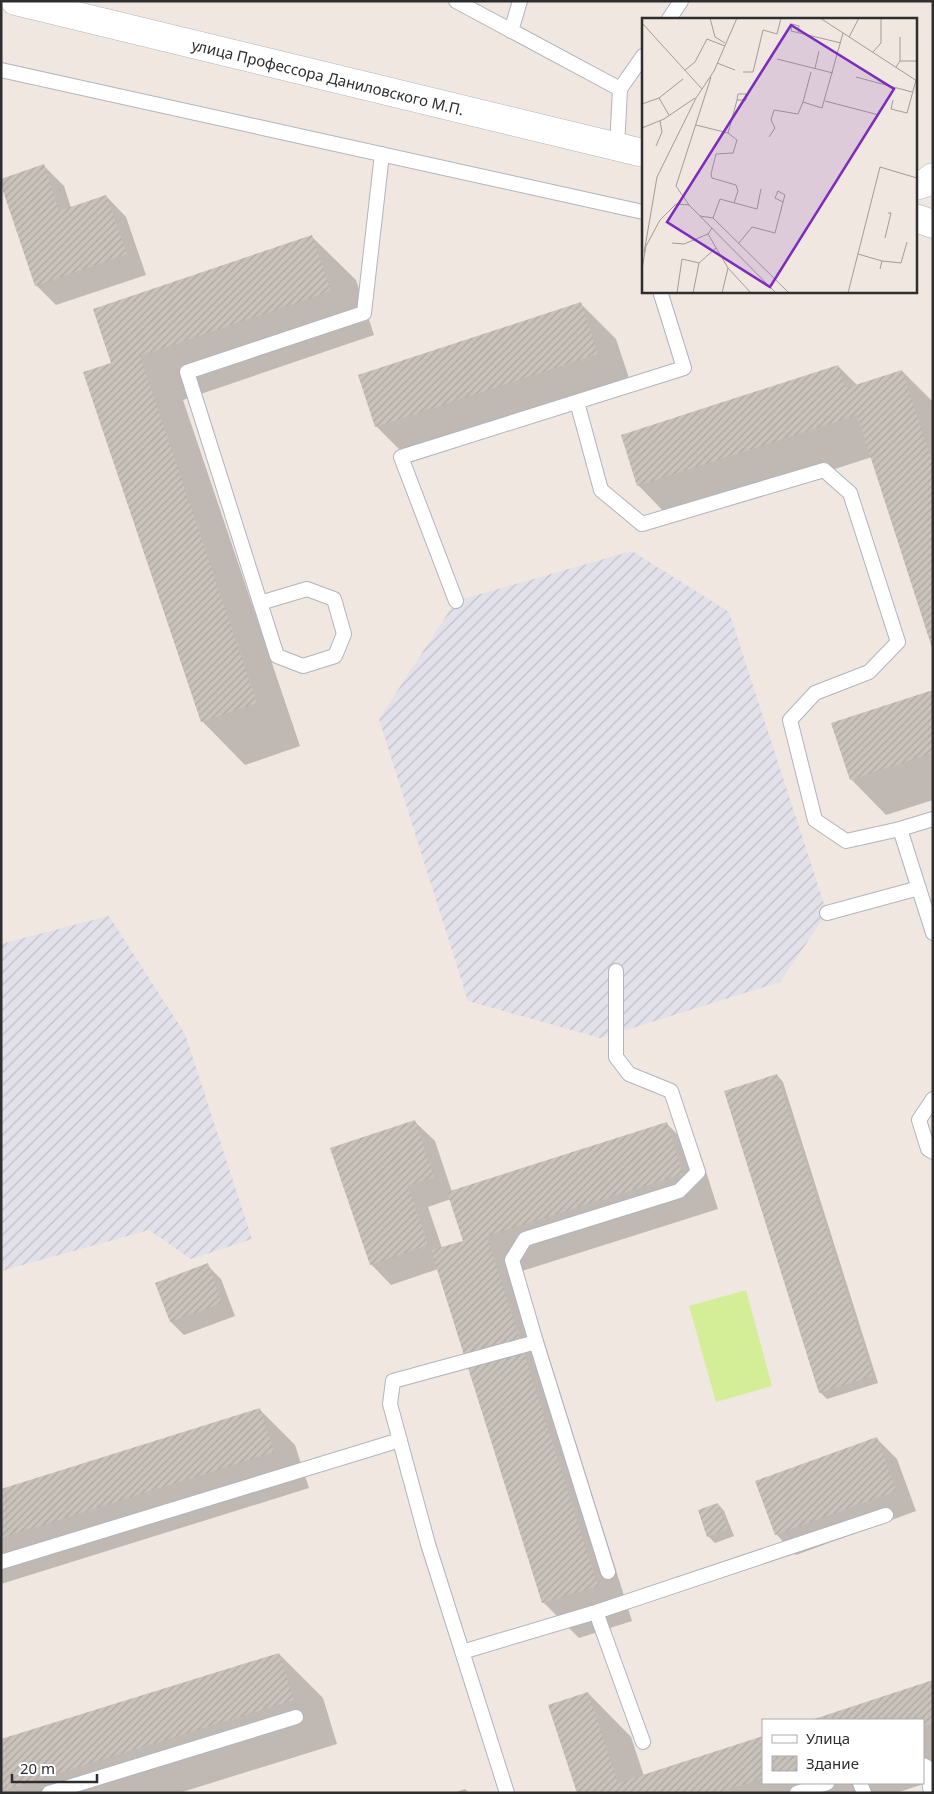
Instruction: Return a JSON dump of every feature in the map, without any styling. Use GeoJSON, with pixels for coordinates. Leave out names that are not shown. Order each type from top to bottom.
{"type":"FeatureCollection","features":[{"type":"Feature","properties":{"kind":"main road","name":"улица Профессора Даниловского М.П."},"geometry":{"type":"LineString","coordinates":[[15,1],[630,150]]}},
{"type":"Feature","properties":{"kind":"main road"},"geometry":{"type":"LineString","coordinates":[[916,186],[925,183],[933,177]]}},
{"type":"Feature","properties":{"kind":"main road"},"geometry":{"type":"LineString","coordinates":[[916,218],[933,224]]}},
{"type":"Feature","properties":{"kind":"lane"},"geometry":{"type":"LineString","coordinates":[[456,1],[620,89]]}},
{"type":"Feature","properties":{"kind":"lane"},"geometry":{"type":"LineString","coordinates":[[511,31],[520,1]]}},
{"type":"Feature","properties":{"kind":"lane"},"geometry":{"type":"LineString","coordinates":[[670,18],[681,1]]}},
{"type":"Feature","properties":{"kind":"lane"},"geometry":{"type":"LineString","coordinates":[[630,150],[620,89],[642,57]]}},
{"type":"Feature","properties":{"kind":"lane"},"geometry":{"type":"LineString","coordinates":[[1,70],[642,212]]}},
{"type":"Feature","properties":{"kind":"lane"},"geometry":{"type":"LineString","coordinates":[[260,604],[307,589],[334,598],[344,634],[335,656],[302,666],[277,656],[260,604],[187,372],[364,313],[382,154]]}},
{"type":"Feature","properties":{"kind":"lane"},"geometry":{"type":"LineString","coordinates":[[456,601],[402,457],[684,368],[660,292]]}},
{"type":"Feature","properties":{"kind":"lane"},"geometry":{"type":"LineString","coordinates":[[577,402],[601,490],[642,524],[824,470],[850,493],[898,642],[869,672],[815,693],[790,720],[815,820],[846,841],[900,829],[933,819]]}},
{"type":"Feature","properties":{"kind":"lane"},"geometry":{"type":"LineString","coordinates":[[900,829],[933,933]]}},
{"type":"Feature","properties":{"kind":"lane"},"geometry":{"type":"LineString","coordinates":[[827,913],[919,888]]}},
{"type":"Feature","properties":{"kind":"lane"},"geometry":{"type":"LineString","coordinates":[[608,1572],[512,1260],[525,1239],[679,1191],[698,1172],[671,1091],[629,1074],[616,1057],[616,971]]}},
{"type":"Feature","properties":{"kind":"lane"},"geometry":{"type":"LineString","coordinates":[[933,1099],[919,1120],[928,1148],[933,1152]]}},
{"type":"Feature","properties":{"kind":"lane"},"geometry":{"type":"LineString","coordinates":[[507,1793],[428,1544],[390,1404],[393,1381],[536,1342]]}},
{"type":"Feature","properties":{"kind":"lane"},"geometry":{"type":"LineString","coordinates":[[1,1562],[400,1440]]}},
{"type":"Feature","properties":{"kind":"lane"},"geometry":{"type":"LineString","coordinates":[[462,1652],[596,1612],[886,1515]]}},
{"type":"Feature","properties":{"kind":"lane"},"geometry":{"type":"LineString","coordinates":[[596,1612],[643,1742]]}},
{"type":"Feature","properties":{"kind":"lane"},"geometry":{"type":"LineString","coordinates":[[49,1793],[296,1717]]}},
{"type":"Feature","properties":{"kind":"lane"},"geometry":{"type":"LineString","coordinates":[[924,1766],[927,1767],[931,1793]]}},
{"type":"Feature","properties":{"kind":"lane"},"geometry":{"type":"LineString","coordinates":[[797,1793],[824,1784]]}},
{"type":"Feature","properties":{"kind":"shaded area"},"geometry":{"type":"Polygon","coordinates":[[[632,551],[729,612],[827,913],[780,982],[600,1038],[468,1001],[379,719],[456,601],[632,551]]]}},
{"type":"Feature","properties":{"kind":"shaded area"},"geometry":{"type":"Polygon","coordinates":[[[109,916],[185,1034],[252,1239],[191,1259],[149,1230],[1,1271],[1,944],[109,916]]]}},
{"type":"Feature","properties":{"kind":"green space"},"geometry":{"type":"Polygon","coordinates":[[[746,1290],[772,1386],[716,1402],[689,1306],[746,1290]]]}},
{"type":"Feature","properties":{"kind":"building"},"geometry":{"type":"Polygon","coordinates":[[[44,164],[59,211],[106,195],[127,254],[35,286],[1,185],[1,179],[44,164]]]}},
{"type":"Feature","properties":{"kind":"building"},"geometry":{"type":"Polygon","coordinates":[[[312,235],[331,291],[140,356],[257,703],[201,722],[83,372],[111,363],[93,309],[312,235]]]}},
{"type":"Feature","properties":{"kind":"building"},"geometry":{"type":"Polygon","coordinates":[[[581,302],[598,354],[375,427],[358,375],[581,302]]]}},
{"type":"Feature","properties":{"kind":"building"},"geometry":{"type":"Polygon","coordinates":[[[838,365],[846,388],[902,370],[933,465],[933,651],[857,415],[637,486],[621,435],[838,365]]]}},
{"type":"Feature","properties":{"kind":"building"},"geometry":{"type":"Polygon","coordinates":[[[933,690],[933,753],[850,780],[831,723],[933,690]]]}},
{"type":"Feature","properties":{"kind":"building"},"geometry":{"type":"Polygon","coordinates":[[[777,1074],[873,1376],[819,1393],[724,1091],[777,1074]]]}},
{"type":"Feature","properties":{"kind":"building"},"geometry":{"type":"Polygon","coordinates":[[[415,1120],[434,1177],[408,1186],[428,1245],[370,1265],[330,1148],[415,1120]]]}},
{"type":"Feature","properties":{"kind":"building"},"geometry":{"type":"Polygon","coordinates":[[[667,1122],[683,1174],[487,1236],[598,1586],[542,1603],[431,1250],[463,1241],[447,1192],[667,1122]]]}},
{"type":"Feature","properties":{"kind":"building"},"geometry":{"type":"Polygon","coordinates":[[[208,1263],[222,1303],[170,1322],[155,1283],[208,1263]]]}},
{"type":"Feature","properties":{"kind":"building"},"geometry":{"type":"Polygon","coordinates":[[[260,1408],[274,1452],[1,1538],[1,1489],[260,1408]]]}},
{"type":"Feature","properties":{"kind":"building"},"geometry":{"type":"Polygon","coordinates":[[[877,1437],[896,1491],[775,1535],[755,1481],[877,1437]]]}},
{"type":"Feature","properties":{"kind":"building"},"geometry":{"type":"Polygon","coordinates":[[[718,1503],[728,1529],[707,1537],[698,1510],[718,1503]]]}},
{"type":"Feature","properties":{"kind":"building"},"geometry":{"type":"Polygon","coordinates":[[[279,1653],[294,1700],[1,1791],[1,1739],[279,1653]]]}},
{"type":"Feature","properties":{"kind":"building"},"geometry":{"type":"Polygon","coordinates":[[[933,1680],[933,1723],[924,1726],[924,1719],[814,1719],[933,1680]]]}},
{"type":"Feature","properties":{"kind":"building"},"geometry":{"type":"Polygon","coordinates":[[[588,1692],[618,1783],[762,1736],[762,1778],[719,1793],[577,1793],[548,1705],[588,1692]]]}}]}
